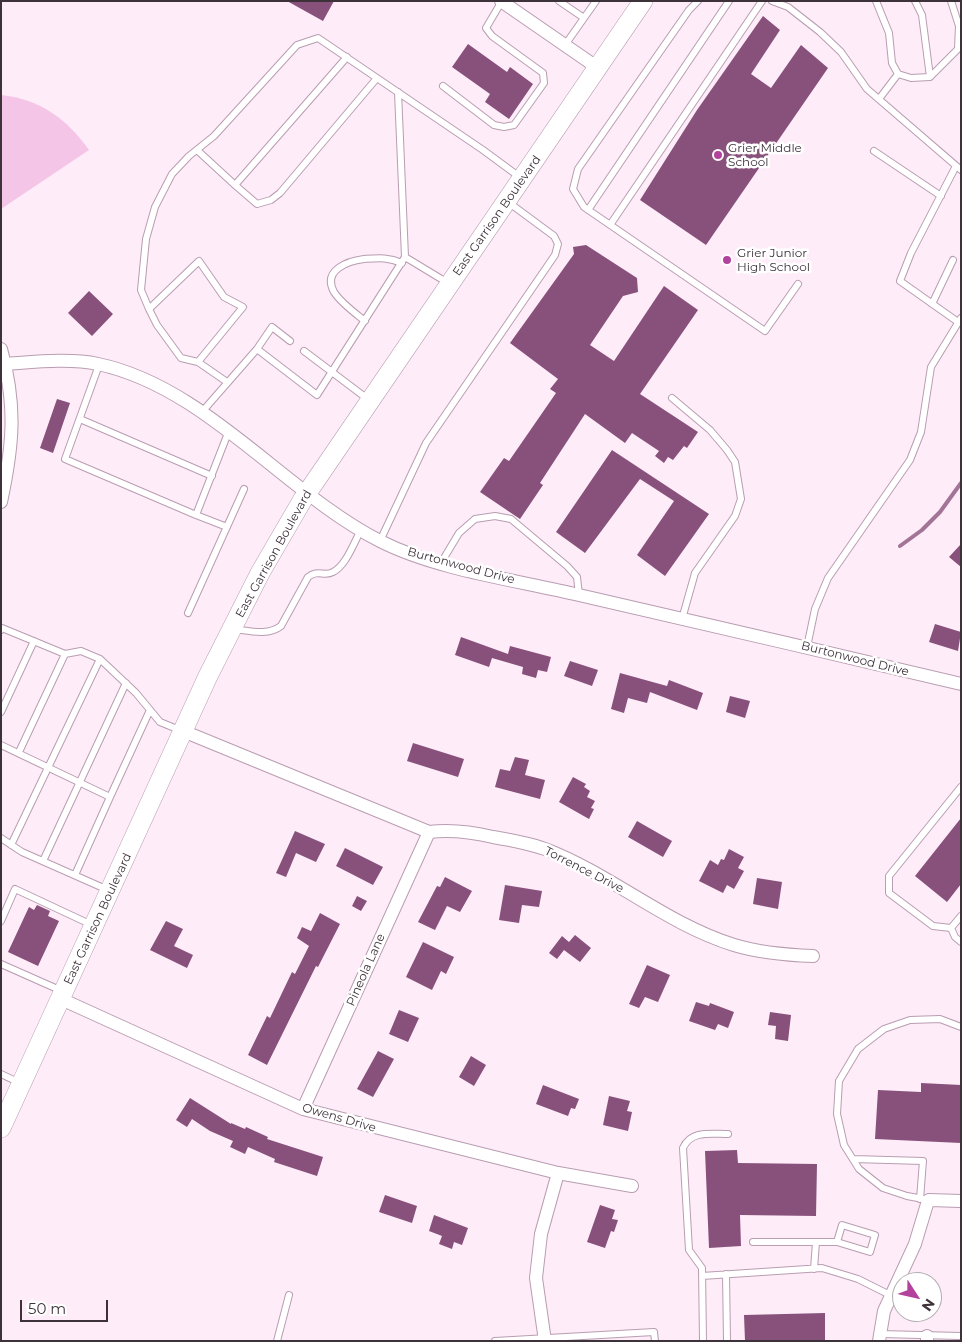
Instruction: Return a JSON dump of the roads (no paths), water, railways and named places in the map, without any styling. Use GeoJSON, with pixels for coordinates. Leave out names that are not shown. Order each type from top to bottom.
{"type":"FeatureCollection","features":[{"type":"Feature","properties":{"kind":"main road","name":"East Garrison Boulevard"},"geometry":{"type":"LineString","coordinates":[[1,1128],[183,731],[260,574],[308,492],[643,1]]}},
{"type":"Feature","properties":{"kind":"street"},"geometry":{"type":"LineString","coordinates":[[506,3],[598,68]]}},
{"type":"Feature","properties":{"kind":"street"},"geometry":{"type":"LineString","coordinates":[[1,349],[13,421],[9,462],[1,502]]}},
{"type":"Feature","properties":{"kind":"street","name":"Burtonwood Drive"},"geometry":{"type":"LineString","coordinates":[[3,364],[38,362],[99,365],[129,373],[170,391],[361,530],[380,540],[441,563],[961,684]]}},
{"type":"Feature","properties":{"kind":"street","name":"Torrence Drive"},"geometry":{"type":"LineString","coordinates":[[183,731],[429,832],[444,830],[478,834],[522,842],[545,849],[691,927],[733,945],[776,954],[813,956]]}},
{"type":"Feature","properties":{"kind":"street","name":"Pineola Lane"},"geometry":{"type":"LineString","coordinates":[[303,1109],[429,832]]}},
{"type":"Feature","properties":{"kind":"street","name":"Owens Drive"},"geometry":{"type":"LineString","coordinates":[[63,996],[303,1109],[558,1173],[632,1186]]}},
{"type":"Feature","properties":{"kind":"street"},"geometry":{"type":"LineString","coordinates":[[545,1340],[536,1278],[541,1234],[558,1173]]}},
{"type":"Feature","properties":{"kind":"street"},"geometry":{"type":"LineString","coordinates":[[879,1337],[884,1311],[890,1295],[915,1244],[925,1200],[961,1201]]}},
{"type":"Feature","properties":{"kind":"lane"},"geometry":{"type":"LineString","coordinates":[[559,1],[584,18]]}},
{"type":"Feature","properties":{"kind":"lane"},"geometry":{"type":"LineString","coordinates":[[565,45],[596,1]]}},
{"type":"Feature","properties":{"kind":"lane"},"geometry":{"type":"LineString","coordinates":[[698,1],[689,10],[578,170],[573,189],[588,210],[765,331],[798,284]]}},
{"type":"Feature","properties":{"kind":"lane"},"geometry":{"type":"LineString","coordinates":[[588,210],[729,1]]}},
{"type":"Feature","properties":{"kind":"lane"},"geometry":{"type":"LineString","coordinates":[[610,225],[762,1]]}},
{"type":"Feature","properties":{"kind":"lane"},"geometry":{"type":"LineString","coordinates":[[772,1],[788,7],[820,32],[841,52],[858,79],[958,168],[911,253],[900,281],[932,304],[959,320],[931,367],[921,432],[910,460],[828,578],[815,609],[807,647]]}},
{"type":"Feature","properties":{"kind":"lane"},"geometry":{"type":"LineString","coordinates":[[876,1],[889,32],[892,63],[898,74],[911,78],[930,77],[958,49],[959,26],[951,1]]}},
{"type":"Feature","properties":{"kind":"lane"},"geometry":{"type":"LineString","coordinates":[[915,1],[922,15],[930,77]]}},
{"type":"Feature","properties":{"kind":"lane"},"geometry":{"type":"LineString","coordinates":[[442,86],[494,125],[504,127],[514,125],[544,83],[543,73],[492,36],[486,28],[506,3]]}},
{"type":"Feature","properties":{"kind":"lane"},"geometry":{"type":"LineString","coordinates":[[227,382],[198,362],[181,358],[157,326],[141,290],[146,239],[155,207],[172,174],[214,136],[297,45],[318,38],[522,179]]}},
{"type":"Feature","properties":{"kind":"lane"},"geometry":{"type":"LineString","coordinates":[[235,185],[346,57]]}},
{"type":"Feature","properties":{"kind":"lane"},"geometry":{"type":"LineString","coordinates":[[879,99],[898,74]]}},
{"type":"Feature","properties":{"kind":"lane"},"geometry":{"type":"LineString","coordinates":[[197,150],[257,204],[271,200],[280,193],[377,78]]}},
{"type":"Feature","properties":{"kind":"lane"},"geometry":{"type":"LineString","coordinates":[[257,349],[317,395],[403,260],[398,92]]}},
{"type":"Feature","properties":{"kind":"lane"},"geometry":{"type":"LineString","coordinates":[[874,151],[941,196]]}},
{"type":"Feature","properties":{"kind":"lane"},"geometry":{"type":"LineString","coordinates":[[380,540],[426,442],[554,256],[558,244],[554,236],[507,201]]}},
{"type":"Feature","properties":{"kind":"lane"},"geometry":{"type":"LineString","coordinates":[[365,321],[334,293],[332,286],[335,272],[349,261],[387,257],[403,260],[450,284]]}},
{"type":"Feature","properties":{"kind":"lane"},"geometry":{"type":"LineString","coordinates":[[932,304],[953,260]]}},
{"type":"Feature","properties":{"kind":"lane"},"geometry":{"type":"LineString","coordinates":[[149,309],[199,261],[224,297],[243,307],[198,362]]}},
{"type":"Feature","properties":{"kind":"lane"},"geometry":{"type":"LineString","coordinates":[[201,412],[257,349],[272,328],[290,341]]}},
{"type":"Feature","properties":{"kind":"lane"},"geometry":{"type":"LineString","coordinates":[[304,351],[370,401]]}},
{"type":"Feature","properties":{"kind":"lane"},"geometry":{"type":"LineString","coordinates":[[99,365],[65,458],[227,527]]}},
{"type":"Feature","properties":{"kind":"lane"},"geometry":{"type":"LineString","coordinates":[[672,398],[710,430],[727,450],[735,462],[741,499],[735,516],[695,573],[682,619]]}},
{"type":"Feature","properties":{"kind":"lane"},"geometry":{"type":"LineString","coordinates":[[80,419],[212,476]]}},
{"type":"Feature","properties":{"kind":"lane"},"geometry":{"type":"LineString","coordinates":[[196,515],[228,433]]}},
{"type":"Feature","properties":{"kind":"lane"},"geometry":{"type":"LineString","coordinates":[[188,613],[244,489]]}},
{"type":"Feature","properties":{"kind":"lane"},"geometry":{"type":"LineString","coordinates":[[441,563],[459,533],[475,519],[495,516],[510,519],[572,572],[577,578],[580,595]]}},
{"type":"Feature","properties":{"kind":"lane"},"geometry":{"type":"LineString","coordinates":[[232,629],[269,632],[281,626],[308,577],[314,572],[334,572],[340,567],[361,530]]}},
{"type":"Feature","properties":{"kind":"lane"},"geometry":{"type":"LineString","coordinates":[[1,630],[2,628],[65,654],[81,651],[100,659],[126,683],[160,722],[183,731]]}},
{"type":"Feature","properties":{"kind":"lane"},"geometry":{"type":"LineString","coordinates":[[1,712],[34,641]]}},
{"type":"Feature","properties":{"kind":"lane"},"geometry":{"type":"LineString","coordinates":[[18,752],[65,654]]}},
{"type":"Feature","properties":{"kind":"lane"},"geometry":{"type":"LineString","coordinates":[[11,845],[100,659]]}},
{"type":"Feature","properties":{"kind":"lane"},"geometry":{"type":"LineString","coordinates":[[43,861],[126,683]]}},
{"type":"Feature","properties":{"kind":"lane"},"geometry":{"type":"LineString","coordinates":[[74,875],[150,710]]}},
{"type":"Feature","properties":{"kind":"lane"},"geometry":{"type":"LineString","coordinates":[[1,745],[110,797]]}},
{"type":"Feature","properties":{"kind":"lane"},"geometry":{"type":"LineString","coordinates":[[951,928],[933,926],[889,892],[890,876],[961,787]]}},
{"type":"Feature","properties":{"kind":"lane"},"geometry":{"type":"LineString","coordinates":[[1,838],[43,861],[111,891]]}},
{"type":"Feature","properties":{"kind":"lane"},"geometry":{"type":"LineString","coordinates":[[1,922],[15,889],[95,926]]}},
{"type":"Feature","properties":{"kind":"lane"},"geometry":{"type":"LineString","coordinates":[[951,928],[961,916]]}},
{"type":"Feature","properties":{"kind":"lane"},"geometry":{"type":"LineString","coordinates":[[951,928],[954,937],[961,942]]}},
{"type":"Feature","properties":{"kind":"lane"},"geometry":{"type":"LineString","coordinates":[[1,964],[63,996]]}},
{"type":"Feature","properties":{"kind":"lane"},"geometry":{"type":"LineString","coordinates":[[853,1159],[922,1161],[925,1200],[883,1188],[859,1169],[844,1145],[837,1114],[839,1081],[858,1049],[884,1029],[910,1020],[940,1019],[961,1027]]}},
{"type":"Feature","properties":{"kind":"lane"},"geometry":{"type":"LineString","coordinates":[[1,1074],[22,1084]]}},
{"type":"Feature","properties":{"kind":"lane"},"geometry":{"type":"LineString","coordinates":[[703,1341],[702,1268],[689,1250],[683,1148],[690,1137],[728,1134]]}},
{"type":"Feature","properties":{"kind":"lane"},"geometry":{"type":"LineString","coordinates":[[753,1242],[837,1242],[870,1252],[875,1235],[842,1225],[837,1242]]}},
{"type":"Feature","properties":{"kind":"lane"},"geometry":{"type":"LineString","coordinates":[[814,1269],[816,1242]]}},
{"type":"Feature","properties":{"kind":"lane"},"geometry":{"type":"LineString","coordinates":[[702,1276],[814,1269],[834,1271],[890,1295]]}},
{"type":"Feature","properties":{"kind":"lane"},"geometry":{"type":"LineString","coordinates":[[726,1274],[728,1341]]}},
{"type":"Feature","properties":{"kind":"lane"},"geometry":{"type":"LineString","coordinates":[[277,1341],[289,1295]]}},
{"type":"Feature","properties":{"kind":"lane"},"geometry":{"type":"LineString","coordinates":[[495,1341],[545,1340],[654,1332],[655,1341]]}},
{"type":"Feature","properties":{"kind":"lane"},"geometry":{"type":"LineString","coordinates":[[879,1337],[927,1338],[961,1336]]}},
{"type":"Feature","properties":{"kind":"waterway"},"geometry":{"type":"LineString","coordinates":[[900,546],[922,530],[940,512],[961,483]]}},
{"type":"Feature","properties":{"kind":"place","name":"Grier Middle School"},"geometry":{"type":"Point","coordinates":[718,155]}},
{"type":"Feature","properties":{"kind":"place","name":"Grier Junior High School"},"geometry":{"type":"Point","coordinates":[727,260]}}]}
